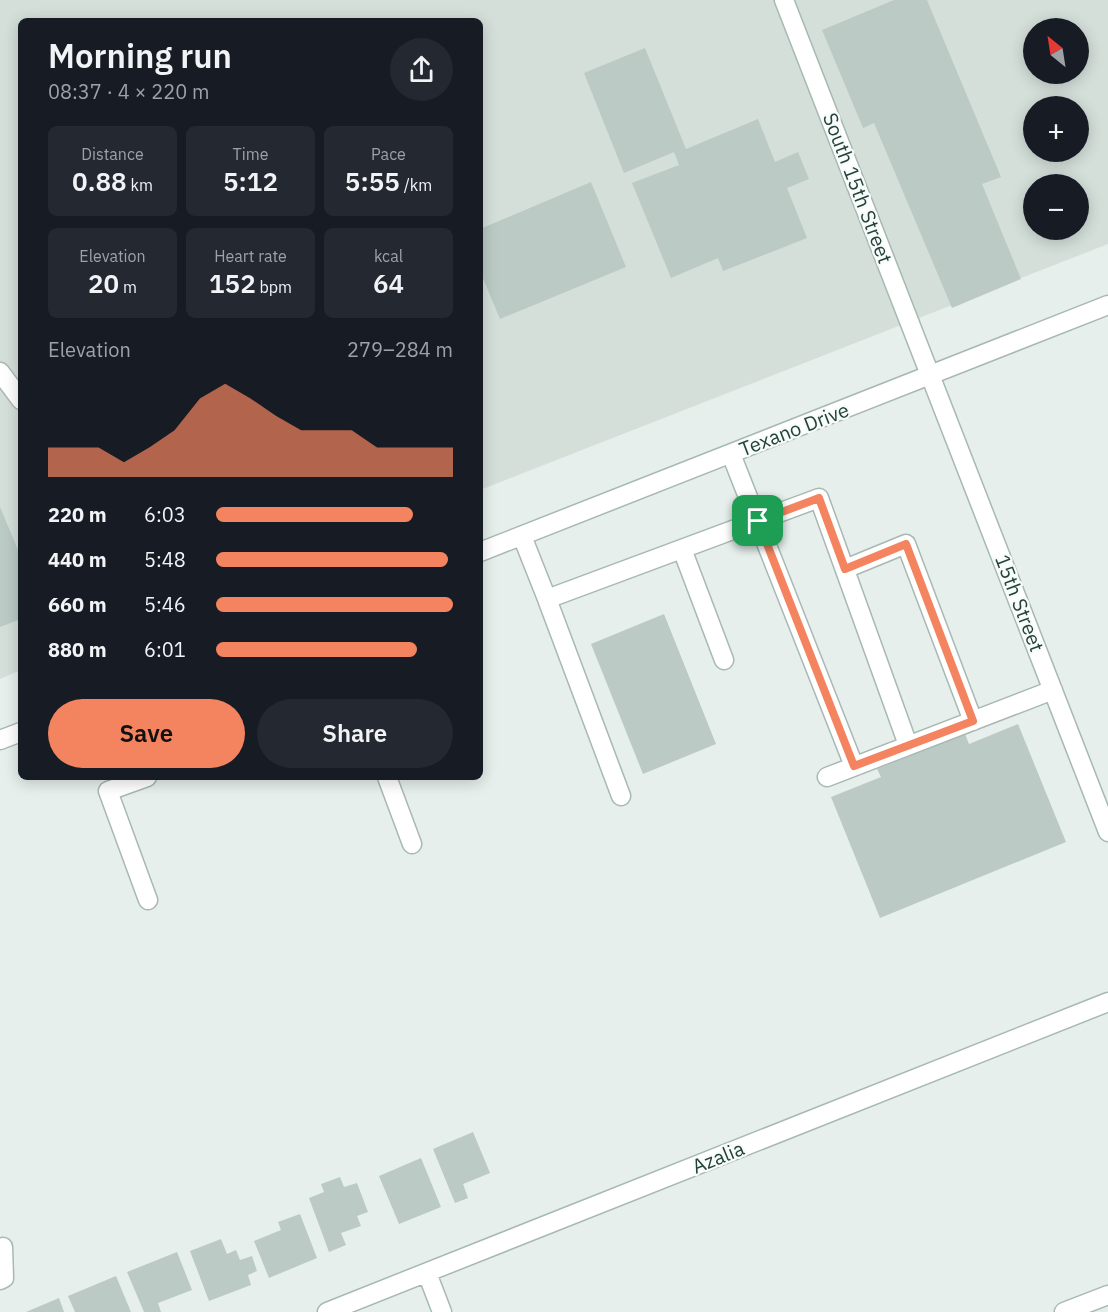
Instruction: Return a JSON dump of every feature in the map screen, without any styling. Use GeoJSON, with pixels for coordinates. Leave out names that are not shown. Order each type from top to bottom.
{"type":"FeatureCollection","features":[{"type":"Feature","properties":{"kind":"street","name":"South 15th Street"},"geometry":{"type":"LineString","coordinates":[[784,0],[931,375]]}},
{"type":"Feature","properties":{"kind":"street","name":"Texano Drive"},"geometry":{"type":"LineString","coordinates":[[483,551],[1108,305]]}},
{"type":"Feature","properties":{"kind":"street"},"geometry":{"type":"LineString","coordinates":[[0,372],[18,396]]}},
{"type":"Feature","properties":{"kind":"street","name":"15th Street"},"geometry":{"type":"LineString","coordinates":[[931,375],[1108,832]]}},
{"type":"Feature","properties":{"kind":"street"},"geometry":{"type":"LineString","coordinates":[[731,454],[854,766]]}},
{"type":"Feature","properties":{"kind":"street"},"geometry":{"type":"LineString","coordinates":[[547,599],[819,498],[908,745]]}},
{"type":"Feature","properties":{"kind":"street"},"geometry":{"type":"LineString","coordinates":[[522,536],[621,795]]}},
{"type":"Feature","properties":{"kind":"street"},"geometry":{"type":"LineString","coordinates":[[845,569],[906,544],[973,721]]}},
{"type":"Feature","properties":{"kind":"street"},"geometry":{"type":"LineString","coordinates":[[682,549],[724,660]]}},
{"type":"Feature","properties":{"kind":"street"},"geometry":{"type":"LineString","coordinates":[[826,777],[1053,690]]}},
{"type":"Feature","properties":{"kind":"street"},"geometry":{"type":"LineString","coordinates":[[0,741],[18,733]]}},
{"type":"Feature","properties":{"kind":"street"},"geometry":{"type":"LineString","coordinates":[[139,780],[108,791],[148,900]]}},
{"type":"Feature","properties":{"kind":"street"},"geometry":{"type":"LineString","coordinates":[[388,780],[412,844]]}},
{"type":"Feature","properties":{"kind":"street","name":"Azalia"},"geometry":{"type":"LineString","coordinates":[[327,1312],[1108,1002]]}},
{"type":"Feature","properties":{"kind":"street"},"geometry":{"type":"LineString","coordinates":[[0,1280],[3,1278],[3,1247]]}},
{"type":"Feature","properties":{"kind":"street"},"geometry":{"type":"LineString","coordinates":[[427,1273],[442,1312]]}},
{"type":"Feature","properties":{"kind":"street"},"geometry":{"type":"LineString","coordinates":[[1064,1312],[1108,1295]]}},
{"type":"Feature","properties":{"kind":"shaded area"},"geometry":{"type":"Polygon","coordinates":[[[0,0],[1108,0],[1108,244],[483,489],[483,18],[18,18],[18,671],[0,679],[0,0]]]}},
{"type":"Feature","properties":{"kind":"building"},"geometry":{"type":"Polygon","coordinates":[[[894,0],[927,0],[1001,177],[982,184],[1021,279],[952,308],[874,123],[863,128],[822,30],[894,0]]]}},
{"type":"Feature","properties":{"kind":"building"},"geometry":{"type":"Polygon","coordinates":[[[645,48],[686,149],[758,119],[775,162],[798,152],[809,179],[787,188],[807,238],[723,271],[718,258],[671,278],[632,183],[679,165],[674,152],[624,173],[584,73],[645,48]]]}},
{"type":"Feature","properties":{"kind":"building"},"geometry":{"type":"Polygon","coordinates":[[[591,182],[626,267],[500,319],[483,278],[483,228],[591,182]]]}},
{"type":"Feature","properties":{"kind":"building"},"geometry":{"type":"Polygon","coordinates":[[[0,507],[18,550],[18,620],[0,627],[0,507]]]}},
{"type":"Feature","properties":{"kind":"building"},"geometry":{"type":"Polygon","coordinates":[[[664,614],[716,744],[643,774],[591,644],[664,614]]]}},
{"type":"Feature","properties":{"kind":"building"},"geometry":{"type":"Polygon","coordinates":[[[1018,724],[1066,842],[880,918],[831,797],[881,777],[877,769],[965,734],[969,744],[1018,724]]]}},
{"type":"Feature","properties":{"kind":"building"},"geometry":{"type":"Polygon","coordinates":[[[473,1132],[490,1173],[463,1184],[468,1198],[455,1203],[433,1149],[473,1132]]]}},
{"type":"Feature","properties":{"kind":"building"},"geometry":{"type":"Polygon","coordinates":[[[421,1158],[441,1207],[399,1224],[379,1176],[421,1158]]]}},
{"type":"Feature","properties":{"kind":"building"},"geometry":{"type":"Polygon","coordinates":[[[340,1177],[344,1187],[357,1183],[368,1212],[357,1216],[361,1226],[341,1233],[346,1245],[329,1252],[309,1198],[324,1192],[321,1184],[340,1177]]]}},
{"type":"Feature","properties":{"kind":"building"},"geometry":{"type":"Polygon","coordinates":[[[300,1214],[317,1258],[269,1278],[254,1241],[281,1230],[278,1222],[300,1214]]]}},
{"type":"Feature","properties":{"kind":"building"},"geometry":{"type":"Polygon","coordinates":[[[221,1239],[227,1254],[236,1250],[240,1260],[252,1256],[257,1271],[248,1275],[251,1285],[209,1301],[190,1251],[221,1239]]]}},
{"type":"Feature","properties":{"kind":"building"},"geometry":{"type":"Polygon","coordinates":[[[177,1252],[192,1290],[158,1303],[161,1312],[144,1312],[127,1272],[177,1252]]]}},
{"type":"Feature","properties":{"kind":"building"},"geometry":{"type":"Polygon","coordinates":[[[116,1276],[131,1312],[75,1312],[68,1296],[116,1276]]]}},
{"type":"Feature","properties":{"kind":"building"},"geometry":{"type":"Polygon","coordinates":[[[59,1298],[64,1312],[26,1312],[59,1298]]]}},
{"type":"Feature","properties":{"kind":"route"},"geometry":{"type":"LineString","coordinates":[[819,498],[845,569],[906,544],[973,721],[854,766],[758,521],[819,498]]}}]}
